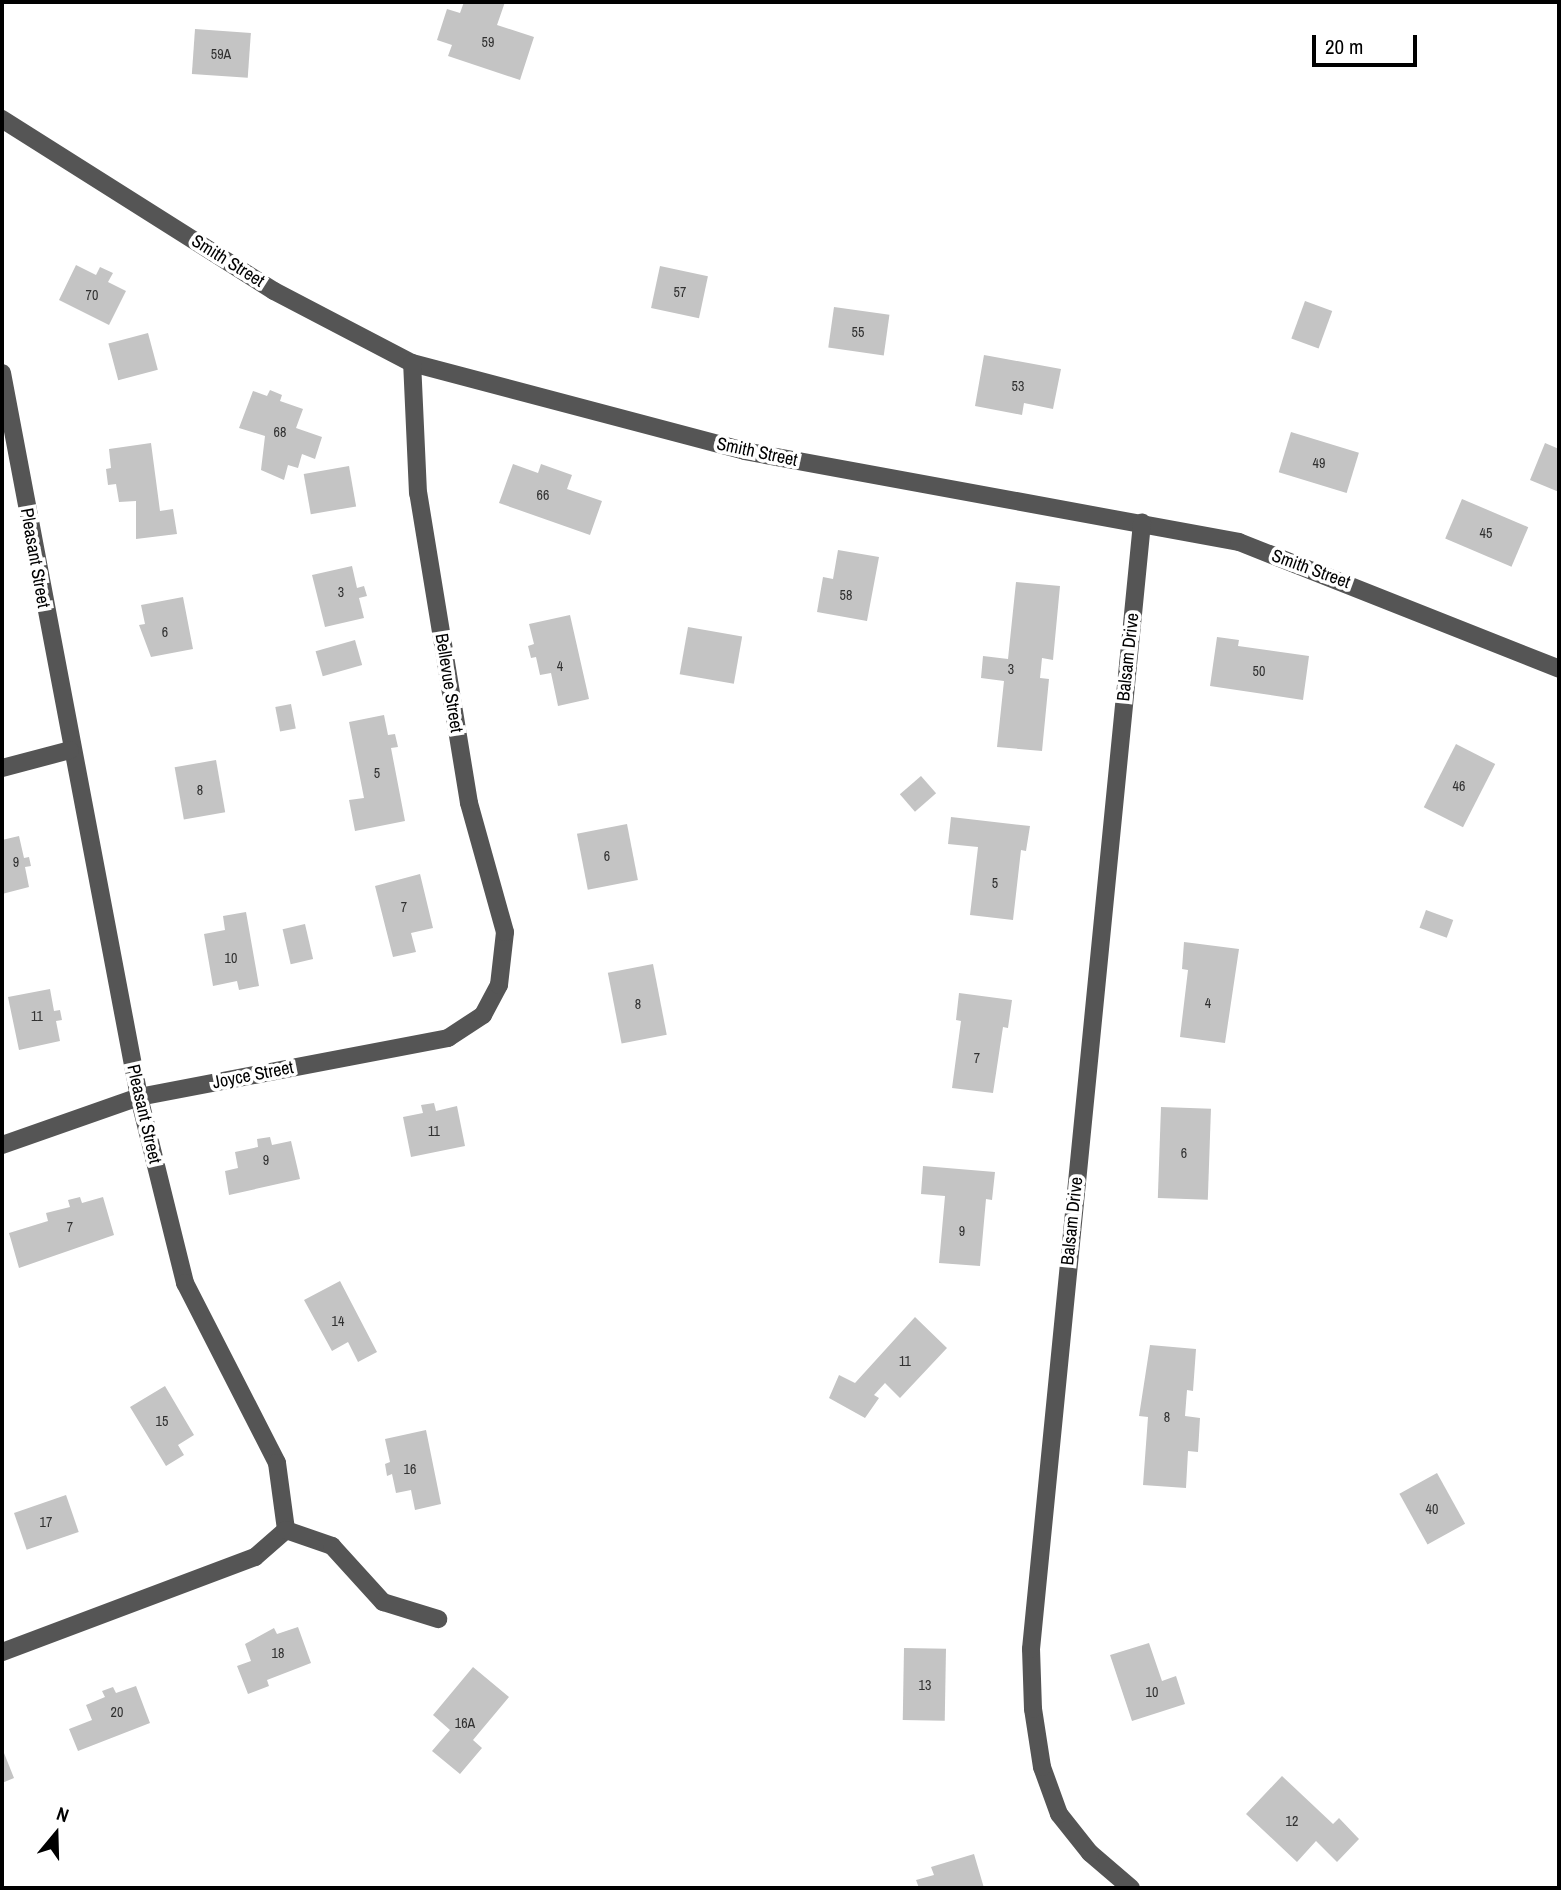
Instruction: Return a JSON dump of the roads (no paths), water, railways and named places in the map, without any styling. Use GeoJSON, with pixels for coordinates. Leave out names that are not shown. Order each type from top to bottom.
{"type":"FeatureCollection","features":[{"type":"Feature","properties":{"kind":"street","name":"Smith Street"},"geometry":{"type":"LineString","coordinates":[[2,119],[274,291],[412,363],[744,451],[1239,542],[1559,668]]}},
{"type":"Feature","properties":{"kind":"street","name":"Bellevue Street"},"geometry":{"type":"LineString","coordinates":[[412,363],[418,493],[469,803],[505,932],[499,985],[492,997]]}},
{"type":"Feature","properties":{"kind":"street","name":"Pleasant Street"},"geometry":{"type":"LineString","coordinates":[[2,373],[70,750],[139,1097],[185,1283],[277,1463],[286,1530]]}},
{"type":"Feature","properties":{"kind":"street","name":"Balsam Drive"},"geometry":{"type":"LineString","coordinates":[[1131,1888],[1090,1853],[1059,1814],[1042,1767],[1033,1709],[1031,1649],[1142,523]]}},
{"type":"Feature","properties":{"kind":"street"},"geometry":{"type":"LineString","coordinates":[[2,768],[70,750]]}},
{"type":"Feature","properties":{"kind":"street","name":"Joyce Street"},"geometry":{"type":"LineString","coordinates":[[2,1145],[139,1097],[447,1038],[483,1015],[492,997]]}},
{"type":"Feature","properties":{"kind":"street"},"geometry":{"type":"LineString","coordinates":[[2,1652],[255,1557],[286,1530],[332,1546],[383,1602],[438,1619]]}}]}
